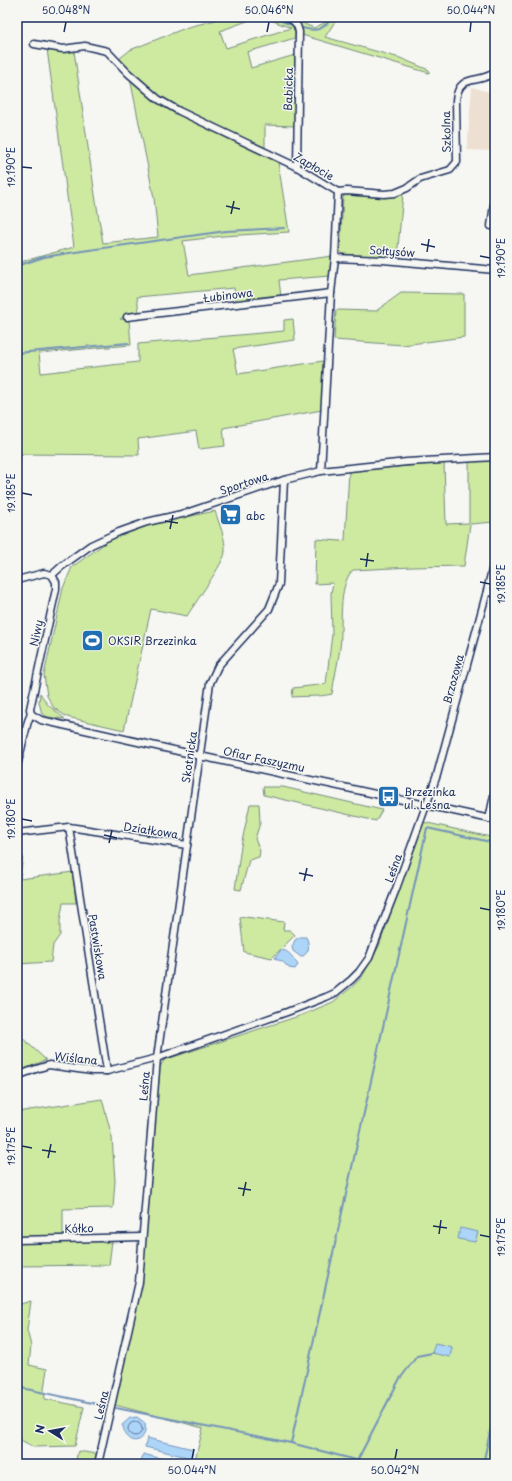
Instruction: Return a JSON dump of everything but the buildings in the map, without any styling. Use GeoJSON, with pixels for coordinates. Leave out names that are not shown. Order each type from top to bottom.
{"type":"FeatureCollection","features":[{"type":"Feature","properties":{"kind":"street","name":"Babicka"},"geometry":{"type":"LineString","coordinates":[[286,17],[296,22],[299,32],[297,167]]}},
{"type":"Feature","properties":{"kind":"street","name":"Zapłocie"},"geometry":{"type":"LineString","coordinates":[[34,44],[63,49],[85,46],[107,51],[128,73],[158,99],[179,111],[297,167],[338,192],[336,258],[332,292],[321,471]]}},
{"type":"Feature","properties":{"kind":"street","name":"Szkolna"},"geometry":{"type":"LineString","coordinates":[[338,192],[395,193],[407,188],[420,179],[450,170],[457,162],[457,91],[461,85],[468,81],[487,76],[495,72]]}},
{"type":"Feature","properties":{"kind":"street"},"geometry":{"type":"LineString","coordinates":[[491,226],[495,198]]}},
{"type":"Feature","properties":{"kind":"street","name":"Sołtysów"},"geometry":{"type":"LineString","coordinates":[[336,258],[383,260],[495,270]]}},
{"type":"Feature","properties":{"kind":"street","name":"Łubinowa"},"geometry":{"type":"LineString","coordinates":[[127,318],[332,292]]}},
{"type":"Feature","properties":{"kind":"street","name":"Sportowa"},"geometry":{"type":"LineString","coordinates":[[52,575],[91,545],[119,532],[146,522],[186,513],[284,480],[321,471],[407,462],[495,457]]}},
{"type":"Feature","properties":{"kind":"street","name":"Skotnicka"},"geometry":{"type":"LineString","coordinates":[[157,1058],[210,683],[218,666],[269,609],[279,584],[284,480]]}},
{"type":"Feature","properties":{"kind":"street","name":"Brzozowa"},"geometry":{"type":"LineString","coordinates":[[426,805],[437,775],[495,557]]}},
{"type":"Feature","properties":{"kind":"street"},"geometry":{"type":"LineString","coordinates":[[17,580],[44,573],[52,575]]}},
{"type":"Feature","properties":{"kind":"street","name":"Niwy"},"geometry":{"type":"LineString","coordinates":[[17,766],[31,714],[30,709],[56,589],[56,582],[52,575]]}},
{"type":"Feature","properties":{"kind":"street"},"geometry":{"type":"LineString","coordinates":[[487,591],[495,594]]}},
{"type":"Feature","properties":{"kind":"street","name":"Ofiar Faszyzmu"},"geometry":{"type":"LineString","coordinates":[[31,714],[41,720],[492,819]]}},
{"type":"Feature","properties":{"kind":"street"},"geometry":{"type":"LineString","coordinates":[[492,819],[495,791]]}},
{"type":"Feature","properties":{"kind":"street","name":"Leśna"},"geometry":{"type":"LineString","coordinates":[[98,1464],[136,1296],[157,1058],[309,1004],[335,993],[351,980],[359,972],[373,950],[426,805]]}},
{"type":"Feature","properties":{"kind":"street","name":"Działkowa"},"geometry":{"type":"LineString","coordinates":[[17,833],[69,827],[187,845]]}},
{"type":"Feature","properties":{"kind":"street","name":"Pastwiskowa"},"geometry":{"type":"LineString","coordinates":[[69,827],[107,1071]]}},
{"type":"Feature","properties":{"kind":"street","name":"Wiślana"},"geometry":{"type":"LineString","coordinates":[[17,1076],[49,1065],[92,1071],[107,1071],[157,1058]]}},
{"type":"Feature","properties":{"kind":"street","name":"Kółko"},"geometry":{"type":"LineString","coordinates":[[17,1240],[142,1237]]}},
{"type":"Feature","properties":{"kind":"shaded area"},"geometry":{"type":"Polygon","coordinates":[[[472,87],[495,94],[495,151],[467,150],[472,87]]]}},
{"type":"Feature","properties":{"kind":"green space"},"geometry":{"type":"Polygon","coordinates":[[[215,17],[258,17],[220,31],[226,48],[291,28],[263,17],[283,18],[295,24],[295,38],[247,52],[251,68],[295,55],[295,126],[265,125],[265,148],[184,111],[159,97],[119,59],[130,50],[188,27],[216,20],[215,17]]]}},
{"type":"Feature","properties":{"kind":"green space"},"geometry":{"type":"Polygon","coordinates":[[[329,17],[338,17],[325,37],[400,58],[429,70],[429,73],[302,35],[300,22],[314,28],[324,23],[329,17]]]}},
{"type":"Feature","properties":{"kind":"green space"},"geometry":{"type":"Polygon","coordinates":[[[47,49],[74,51],[103,243],[158,237],[154,198],[130,78],[162,103],[278,162],[289,232],[223,236],[183,241],[189,275],[333,256],[330,276],[279,280],[281,297],[236,301],[234,288],[137,297],[139,311],[129,313],[120,319],[129,320],[131,345],[39,353],[41,373],[138,362],[138,344],[284,331],[284,320],[293,319],[295,340],[233,349],[238,374],[323,361],[322,410],[223,428],[225,446],[199,449],[196,431],[138,439],[139,455],[17,454],[17,263],[74,247],[47,49]]]}},
{"type":"Feature","properties":{"kind":"green space"},"geometry":{"type":"Polygon","coordinates":[[[403,194],[397,258],[344,254],[340,252],[343,197],[346,195],[378,197],[403,194]]]}},
{"type":"Feature","properties":{"kind":"green space"},"geometry":{"type":"Polygon","coordinates":[[[401,293],[464,294],[464,337],[403,345],[334,340],[336,310],[376,311],[401,293]]]}},
{"type":"Feature","properties":{"kind":"green space"},"geometry":{"type":"Polygon","coordinates":[[[469,461],[495,462],[495,522],[470,524],[464,566],[353,570],[348,577],[343,596],[341,640],[332,694],[292,697],[293,688],[326,684],[332,634],[331,593],[333,583],[315,584],[316,539],[345,540],[349,471],[444,463],[446,524],[469,523],[469,461]]]}},
{"type":"Feature","properties":{"kind":"green space"},"geometry":{"type":"Polygon","coordinates":[[[215,511],[222,531],[225,547],[224,557],[215,574],[187,616],[151,609],[124,730],[67,717],[54,708],[47,696],[44,675],[63,588],[72,567],[108,541],[148,525],[215,511]]]}},
{"type":"Feature","properties":{"kind":"green space"},"geometry":{"type":"Polygon","coordinates":[[[40,693],[47,704],[65,719],[48,717],[42,714],[39,702],[40,693]]]}},
{"type":"Feature","properties":{"kind":"green space"},"geometry":{"type":"Polygon","coordinates":[[[263,787],[283,787],[382,810],[376,821],[264,795],[263,787]]]}},
{"type":"Feature","properties":{"kind":"green space"},"geometry":{"type":"Polygon","coordinates":[[[250,804],[259,804],[260,823],[255,839],[260,851],[259,857],[249,860],[241,890],[235,889],[241,846],[250,804]]]}},
{"type":"Feature","properties":{"kind":"green space"},"geometry":{"type":"Polygon","coordinates":[[[423,822],[495,838],[495,1434],[488,1464],[194,1464],[203,1428],[115,1405],[141,1288],[160,1067],[164,1060],[302,1015],[333,1002],[352,987],[362,977],[379,946],[423,822]]]}},
{"type":"Feature","properties":{"kind":"green space"},"geometry":{"type":"Polygon","coordinates":[[[17,856],[23,856],[20,879],[73,872],[76,903],[63,903],[60,921],[60,935],[53,945],[51,962],[17,964],[17,856]]]}},
{"type":"Feature","properties":{"kind":"green space"},"geometry":{"type":"Polygon","coordinates":[[[245,917],[284,922],[283,930],[290,930],[295,935],[272,958],[244,952],[240,918],[245,917]]]}},
{"type":"Feature","properties":{"kind":"green space"},"geometry":{"type":"Polygon","coordinates":[[[17,1033],[46,1060],[17,1072],[17,1033]]]}},
{"type":"Feature","properties":{"kind":"green space"},"geometry":{"type":"Polygon","coordinates":[[[102,1099],[112,1137],[115,1181],[113,1208],[63,1209],[63,1236],[17,1238],[17,1112],[102,1099]]]}},
{"type":"Feature","properties":{"kind":"green space"},"geometry":{"type":"Polygon","coordinates":[[[112,1241],[109,1265],[17,1266],[17,1242],[112,1241]]]}},
{"type":"Feature","properties":{"kind":"green space"},"geometry":{"type":"Polygon","coordinates":[[[31,1301],[27,1330],[31,1346],[29,1365],[47,1369],[44,1389],[45,1399],[84,1407],[75,1446],[33,1447],[21,1440],[17,1428],[17,1305],[31,1301]]]}},
{"type":"Feature","properties":{"kind":"green space"},"geometry":{"type":"Polygon","coordinates":[[[78,1451],[96,1454],[94,1464],[75,1464],[78,1451]]]}},
{"type":"Feature","properties":{"kind":"water"},"geometry":{"type":"Polygon","coordinates":[[[300,937],[306,937],[309,946],[308,951],[301,957],[293,951],[292,947],[295,940],[300,937]]]}},
{"type":"Feature","properties":{"kind":"water"},"geometry":{"type":"Polygon","coordinates":[[[281,950],[289,953],[293,958],[298,965],[295,969],[289,968],[282,961],[275,958],[281,950]]]}},
{"type":"Feature","properties":{"kind":"water"},"geometry":{"type":"Polygon","coordinates":[[[460,1228],[478,1232],[475,1242],[458,1239],[460,1228]]]}},
{"type":"Feature","properties":{"kind":"water"},"geometry":{"type":"Polygon","coordinates":[[[435,1343],[452,1347],[450,1357],[432,1353],[435,1343]]]}},
{"type":"Feature","properties":{"kind":"water"},"geometry":{"type":"Polygon","coordinates":[[[137,1417],[145,1423],[145,1429],[142,1438],[135,1441],[128,1438],[122,1425],[130,1418],[137,1417]]]}},
{"type":"Feature","properties":{"kind":"water"},"geometry":{"type":"Polygon","coordinates":[[[147,1438],[193,1449],[191,1458],[145,1447],[147,1438]]]}},
{"type":"Feature","properties":{"kind":"water"},"geometry":{"type":"Polygon","coordinates":[[[143,1454],[183,1464],[141,1463],[143,1454]]]}},
{"type":"Feature","properties":{"kind":"waterway"},"geometry":{"type":"LineString","coordinates":[[271,17],[295,26]]}},
{"type":"Feature","properties":{"kind":"waterway"},"geometry":{"type":"LineString","coordinates":[[302,28],[312,30],[319,29],[326,25],[333,17]]}},
{"type":"Feature","properties":{"kind":"waterway"},"geometry":{"type":"LineString","coordinates":[[17,266],[44,257],[82,251],[226,231],[284,228]]}},
{"type":"Feature","properties":{"kind":"waterway"},"geometry":{"type":"LineString","coordinates":[[17,353],[128,343]]}},
{"type":"Feature","properties":{"kind":"waterway"},"geometry":{"type":"LineString","coordinates":[[291,1443],[427,828],[495,843]]}},
{"type":"Feature","properties":{"kind":"waterway"},"geometry":{"type":"LineString","coordinates":[[357,1461],[399,1380],[417,1356],[432,1353]]}},
{"type":"Feature","properties":{"kind":"waterway"},"geometry":{"type":"LineString","coordinates":[[17,1387],[106,1406]]}},
{"type":"Feature","properties":{"kind":"waterway"},"geometry":{"type":"LineString","coordinates":[[116,1408],[291,1443],[371,1464]]}},
{"type":"Feature","properties":{"kind":"waterway"},"geometry":{"type":"LineString","coordinates":[[483,1464],[495,1409]]}},
{"type":"Feature","properties":{"kind":"place","name":"abc"},"geometry":{"type":"Point","coordinates":[230,515]}},
{"type":"Feature","properties":{"kind":"place","name":"OKSIR Brzezinka"},"geometry":{"type":"Point","coordinates":[93,640]}},
{"type":"Feature","properties":{"kind":"place","name":"Brzezinka ul. Leśna"},"geometry":{"type":"Point","coordinates":[389,797]}}]}
